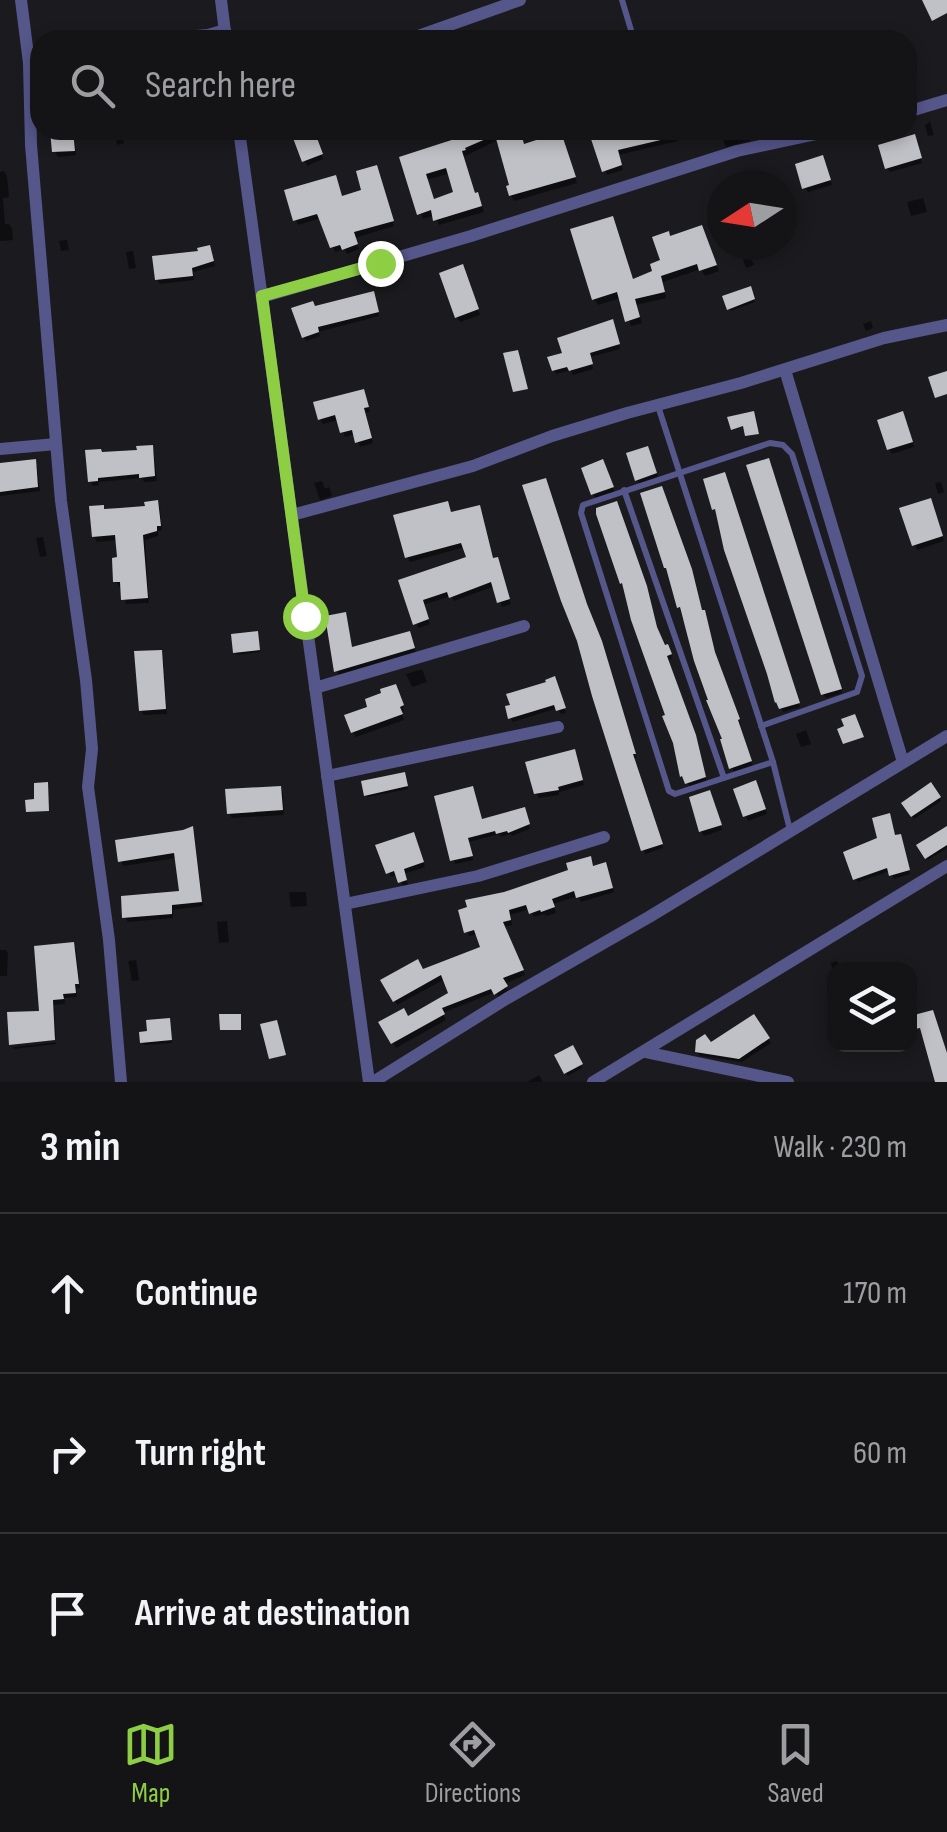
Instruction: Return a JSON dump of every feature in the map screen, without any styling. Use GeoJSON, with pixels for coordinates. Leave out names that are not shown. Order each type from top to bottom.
{"type":"FeatureCollection","features":[{"type":"Feature","properties":{"kind":"street"},"geometry":{"type":"LineString","coordinates":[[21,0],[30,117]]}},
{"type":"Feature","properties":{"kind":"street"},"geometry":{"type":"LineString","coordinates":[[221,0],[225,30]]}},
{"type":"Feature","properties":{"kind":"street"},"geometry":{"type":"LineString","coordinates":[[435,30],[520,0]]}},
{"type":"Feature","properties":{"kind":"street"},"geometry":{"type":"LineString","coordinates":[[25,31],[30,37]]}},
{"type":"Feature","properties":{"kind":"street"},"geometry":{"type":"LineString","coordinates":[[917,109],[947,100]]}},
{"type":"Feature","properties":{"kind":"street"},"geometry":{"type":"LineString","coordinates":[[31,140],[56,444],[86,680],[92,750],[88,786],[121,1082]]}},
{"type":"Feature","properties":{"kind":"street"},"geometry":{"type":"LineString","coordinates":[[240,140],[371,1082],[947,736]]}},
{"type":"Feature","properties":{"kind":"street"},"geometry":{"type":"LineString","coordinates":[[262,296],[471,236],[738,151],[789,140]]}},
{"type":"Feature","properties":{"kind":"street"},"geometry":{"type":"LineString","coordinates":[[292,515],[473,466],[552,436],[884,338],[947,325]]}},
{"type":"Feature","properties":{"kind":"street"},"geometry":{"type":"LineString","coordinates":[[784,370],[902,762]]}},
{"type":"Feature","properties":{"kind":"street"},"geometry":{"type":"LineString","coordinates":[[0,449],[56,444]]}},
{"type":"Feature","properties":{"kind":"street"},"geometry":{"type":"LineString","coordinates":[[315,688],[524,626]]}},
{"type":"Feature","properties":{"kind":"street"},"geometry":{"type":"LineString","coordinates":[[327,776],[558,727]]}},
{"type":"Feature","properties":{"kind":"street"},"geometry":{"type":"LineString","coordinates":[[345,904],[478,876],[604,837]]}},
{"type":"Feature","properties":{"kind":"street"},"geometry":{"type":"LineString","coordinates":[[593,1082],[947,866]]}},
{"type":"Feature","properties":{"kind":"street"},"geometry":{"type":"LineString","coordinates":[[645,1052],[788,1082]]}},
{"type":"Feature","properties":{"kind":"lane"},"geometry":{"type":"LineString","coordinates":[[622,0],[631,30]]}},
{"type":"Feature","properties":{"kind":"lane"},"geometry":{"type":"LineString","coordinates":[[658,406],[773,762],[790,832]]}},
{"type":"Feature","properties":{"kind":"lane"},"geometry":{"type":"LineString","coordinates":[[761,726],[856,692],[862,676],[792,454],[783,445],[770,444],[583,505],[581,513],[672,793],[773,762]]}},
{"type":"Feature","properties":{"kind":"lane"},"geometry":{"type":"LineString","coordinates":[[624,490],[724,778]]}},
{"type":"Feature","properties":{"kind":"building"},"geometry":{"type":"Polygon","coordinates":[[[922,0],[947,0],[947,13],[932,21],[922,0]]]}},
{"type":"Feature","properties":{"kind":"building"},"geometry":{"type":"Polygon","coordinates":[[[51,140],[74,140],[75,151],[52,152],[51,140]]]}},
{"type":"Feature","properties":{"kind":"building"},"geometry":{"type":"Polygon","coordinates":[[[294,140],[318,140],[323,154],[302,162],[294,140]]]}},
{"type":"Feature","properties":{"kind":"building"},"geometry":{"type":"Polygon","coordinates":[[[452,140],[483,140],[462,151],[482,206],[433,221],[431,210],[417,215],[399,157],[452,140]],[[446,168],[426,174],[434,199],[453,192],[446,168]]]}},
{"type":"Feature","properties":{"kind":"building"},"geometry":{"type":"Polygon","coordinates":[[[496,140],[523,140],[524,144],[564,140],[576,177],[509,196],[496,140]]]}},
{"type":"Feature","properties":{"kind":"building"},"geometry":{"type":"Polygon","coordinates":[[[591,140],[661,140],[618,150],[622,165],[602,172],[591,140]]]}},
{"type":"Feature","properties":{"kind":"building"},"geometry":{"type":"Polygon","coordinates":[[[917,140],[922,158],[885,169],[878,145],[917,140]]]}},
{"type":"Feature","properties":{"kind":"building"},"geometry":{"type":"Polygon","coordinates":[[[823,155],[831,180],[802,189],[795,164],[823,155]]]}},
{"type":"Feature","properties":{"kind":"building"},"geometry":{"type":"Polygon","coordinates":[[[377,165],[394,221],[354,232],[358,244],[342,250],[340,245],[330,248],[317,214],[293,221],[284,190],[336,175],[342,196],[361,190],[356,171],[377,165]]]}},
{"type":"Feature","properties":{"kind":"building"},"geometry":{"type":"Polygon","coordinates":[[[613,216],[633,279],[652,271],[650,264],[660,260],[652,237],[669,231],[670,236],[702,225],[707,238],[707,260],[715,260],[717,265],[699,271],[697,264],[661,276],[665,292],[635,299],[640,317],[625,322],[617,292],[592,300],[570,229],[613,216]]]}},
{"type":"Feature","properties":{"kind":"building"},"geometry":{"type":"Polygon","coordinates":[[[210,245],[214,261],[192,268],[193,276],[155,280],[152,256],[198,251],[197,248],[210,245]]]}},
{"type":"Feature","properties":{"kind":"building"},"geometry":{"type":"Polygon","coordinates":[[[463,264],[479,309],[455,318],[439,273],[463,264]]]}},
{"type":"Feature","properties":{"kind":"building"},"geometry":{"type":"Polygon","coordinates":[[[751,286],[755,299],[727,310],[722,296],[751,286]]]}},
{"type":"Feature","properties":{"kind":"building"},"geometry":{"type":"Polygon","coordinates":[[[374,291],[379,312],[318,327],[319,332],[302,338],[291,308],[374,291]]]}},
{"type":"Feature","properties":{"kind":"building"},"geometry":{"type":"Polygon","coordinates":[[[613,319],[620,344],[590,353],[593,364],[552,371],[547,357],[562,353],[557,338],[613,319]]]}},
{"type":"Feature","properties":{"kind":"building"},"geometry":{"type":"Polygon","coordinates":[[[518,350],[528,389],[513,392],[503,353],[518,350]]]}},
{"type":"Feature","properties":{"kind":"building"},"geometry":{"type":"Polygon","coordinates":[[[947,371],[947,394],[935,398],[928,377],[947,371]]]}},
{"type":"Feature","properties":{"kind":"building"},"geometry":{"type":"Polygon","coordinates":[[[364,389],[369,407],[364,408],[372,438],[355,443],[352,430],[340,433],[335,415],[318,420],[313,402],[364,389]]]}},
{"type":"Feature","properties":{"kind":"building"},"geometry":{"type":"Polygon","coordinates":[[[754,411],[759,434],[745,436],[743,426],[731,430],[727,417],[754,411]]]}},
{"type":"Feature","properties":{"kind":"building"},"geometry":{"type":"Polygon","coordinates":[[[903,411],[913,442],[887,450],[877,420],[903,411]]]}},
{"type":"Feature","properties":{"kind":"building"},"geometry":{"type":"Polygon","coordinates":[[[153,445],[155,476],[139,478],[139,474],[88,482],[85,450],[137,450],[136,446],[153,445]]]}},
{"type":"Feature","properties":{"kind":"building"},"geometry":{"type":"Polygon","coordinates":[[[648,446],[657,473],[635,481],[626,453],[648,446]]]}},
{"type":"Feature","properties":{"kind":"building"},"geometry":{"type":"Polygon","coordinates":[[[769,458],[842,689],[821,695],[746,465],[769,458]]]}},
{"type":"Feature","properties":{"kind":"building"},"geometry":{"type":"Polygon","coordinates":[[[36,459],[38,487],[0,492],[0,463],[36,459]]]}},
{"type":"Feature","properties":{"kind":"building"},"geometry":{"type":"Polygon","coordinates":[[[603,459],[614,487],[591,495],[581,468],[603,459]]]}},
{"type":"Feature","properties":{"kind":"building"},"geometry":{"type":"Polygon","coordinates":[[[725,472],[800,703],[779,709],[703,479],[725,472]]]}},
{"type":"Feature","properties":{"kind":"building"},"geometry":{"type":"Polygon","coordinates":[[[546,478],[602,641],[663,844],[641,851],[577,641],[522,485],[546,478]]]}},
{"type":"Feature","properties":{"kind":"building"},"geometry":{"type":"Polygon","coordinates":[[[662,486],[752,761],[729,769],[680,607],[677,608],[640,493],[662,486]]]}},
{"type":"Feature","properties":{"kind":"building"},"geometry":{"type":"Polygon","coordinates":[[[931,498],[943,536],[912,546],[899,508],[931,498]]]}},
{"type":"Feature","properties":{"kind":"building"},"geometry":{"type":"Polygon","coordinates":[[[158,500],[161,526],[143,535],[148,598],[121,600],[120,582],[113,582],[115,535],[92,537],[89,506],[145,506],[144,502],[158,500]]]}},
{"type":"Feature","properties":{"kind":"building"},"geometry":{"type":"Polygon","coordinates":[[[448,501],[451,512],[480,505],[493,558],[498,557],[510,599],[497,603],[491,582],[449,598],[447,592],[423,600],[429,619],[413,625],[398,580],[466,557],[461,543],[405,558],[393,515],[448,501]]]}},
{"type":"Feature","properties":{"kind":"building"},"geometry":{"type":"Polygon","coordinates":[[[617,501],[657,627],[672,654],[667,656],[696,735],[706,777],[685,784],[622,583],[596,514],[596,508],[617,501]]]}},
{"type":"Feature","properties":{"kind":"building"},"geometry":{"type":"Polygon","coordinates":[[[346,612],[352,647],[410,631],[415,648],[334,672],[325,616],[346,612]]]}},
{"type":"Feature","properties":{"kind":"building"},"geometry":{"type":"Polygon","coordinates":[[[258,631],[260,650],[233,653],[231,634],[258,631]]]}},
{"type":"Feature","properties":{"kind":"building"},"geometry":{"type":"Polygon","coordinates":[[[162,650],[166,709],[139,711],[134,651],[162,650]]]}},
{"type":"Feature","properties":{"kind":"building"},"geometry":{"type":"Polygon","coordinates":[[[555,676],[566,708],[556,711],[554,705],[508,719],[505,706],[510,705],[506,694],[555,676]]]}},
{"type":"Feature","properties":{"kind":"building"},"geometry":{"type":"Polygon","coordinates":[[[396,684],[404,705],[400,707],[403,714],[351,733],[344,715],[367,707],[365,699],[396,684]]]}},
{"type":"Feature","properties":{"kind":"building"},"geometry":{"type":"Polygon","coordinates":[[[855,714],[864,737],[843,744],[837,729],[844,726],[841,719],[855,714]]]}},
{"type":"Feature","properties":{"kind":"building"},"geometry":{"type":"Polygon","coordinates":[[[575,749],[583,780],[558,787],[559,790],[534,794],[525,762],[575,749]]]}},
{"type":"Feature","properties":{"kind":"building"},"geometry":{"type":"Polygon","coordinates":[[[405,772],[408,786],[364,796],[361,781],[405,772]]]}},
{"type":"Feature","properties":{"kind":"building"},"geometry":{"type":"Polygon","coordinates":[[[756,780],[766,809],[743,817],[733,789],[756,780]]]}},
{"type":"Feature","properties":{"kind":"building"},"geometry":{"type":"Polygon","coordinates":[[[48,782],[49,811],[26,812],[25,800],[34,799],[34,783],[48,782]]]}},
{"type":"Feature","properties":{"kind":"building"},"geometry":{"type":"Polygon","coordinates":[[[931,782],[941,797],[911,817],[901,803],[931,782]]]}},
{"type":"Feature","properties":{"kind":"building"},"geometry":{"type":"Polygon","coordinates":[[[281,786],[283,810],[227,814],[225,789],[281,786]]]}},
{"type":"Feature","properties":{"kind":"building"},"geometry":{"type":"Polygon","coordinates":[[[473,786],[482,819],[525,807],[530,824],[508,833],[495,831],[468,838],[473,856],[450,861],[434,796],[473,786]]]}},
{"type":"Feature","properties":{"kind":"building"},"geometry":{"type":"Polygon","coordinates":[[[710,790],[722,825],[699,832],[689,797],[710,790]]]}},
{"type":"Feature","properties":{"kind":"building"},"geometry":{"type":"Polygon","coordinates":[[[890,813],[895,835],[901,834],[910,870],[889,876],[887,868],[853,880],[843,852],[877,838],[872,818],[890,813]]]}},
{"type":"Feature","properties":{"kind":"building"},"geometry":{"type":"Polygon","coordinates":[[[193,826],[202,902],[172,905],[172,914],[122,918],[121,896],[179,891],[174,853],[118,862],[115,840],[193,826]]]}},
{"type":"Feature","properties":{"kind":"building"},"geometry":{"type":"Polygon","coordinates":[[[947,826],[947,845],[925,859],[916,845],[947,826]]]}},
{"type":"Feature","properties":{"kind":"building"},"geometry":{"type":"Polygon","coordinates":[[[414,832],[424,862],[404,869],[407,880],[398,883],[394,871],[386,874],[375,845],[414,832]]]}},
{"type":"Feature","properties":{"kind":"building"},"geometry":{"type":"Polygon","coordinates":[[[591,856],[593,866],[606,862],[613,888],[576,898],[574,891],[552,899],[555,907],[541,912],[529,914],[526,905],[509,910],[511,920],[503,922],[524,970],[503,978],[508,986],[494,995],[491,989],[442,1008],[445,1014],[391,1044],[378,1022],[404,1008],[408,1016],[448,993],[441,975],[393,1002],[380,980],[418,959],[423,969],[480,947],[474,930],[464,933],[458,910],[467,907],[465,900],[504,892],[568,870],[566,863],[591,856]]]}},
{"type":"Feature","properties":{"kind":"building"},"geometry":{"type":"Polygon","coordinates":[[[74,942],[79,984],[75,984],[76,993],[53,1000],[55,1040],[9,1045],[7,1012],[39,1011],[34,946],[74,942]]]}},
{"type":"Feature","properties":{"kind":"building"},"geometry":{"type":"Polygon","coordinates":[[[933,1010],[947,1053],[947,1082],[935,1082],[920,1028],[917,1029],[917,1014],[933,1010]]]}},
{"type":"Feature","properties":{"kind":"building"},"geometry":{"type":"Polygon","coordinates":[[[219,1014],[241,1014],[241,1030],[220,1030],[219,1014]]]}},
{"type":"Feature","properties":{"kind":"building"},"geometry":{"type":"Polygon","coordinates":[[[754,1014],[770,1038],[739,1059],[695,1052],[696,1040],[705,1034],[711,1042],[754,1014]]]}},
{"type":"Feature","properties":{"kind":"building"},"geometry":{"type":"Polygon","coordinates":[[[170,1018],[172,1040],[140,1043],[139,1032],[147,1031],[146,1020],[170,1018]]]}},
{"type":"Feature","properties":{"kind":"building"},"geometry":{"type":"Polygon","coordinates":[[[277,1020],[286,1055],[269,1059],[260,1024],[277,1020]]]}},
{"type":"Feature","properties":{"kind":"building"},"geometry":{"type":"Polygon","coordinates":[[[573,1045],[583,1064],[564,1074],[554,1055],[573,1045]]]}},
{"type":"Feature","properties":{"kind":"route"},"geometry":{"type":"LineString","coordinates":[[305,616],[262,296],[380,263]]}}]}
